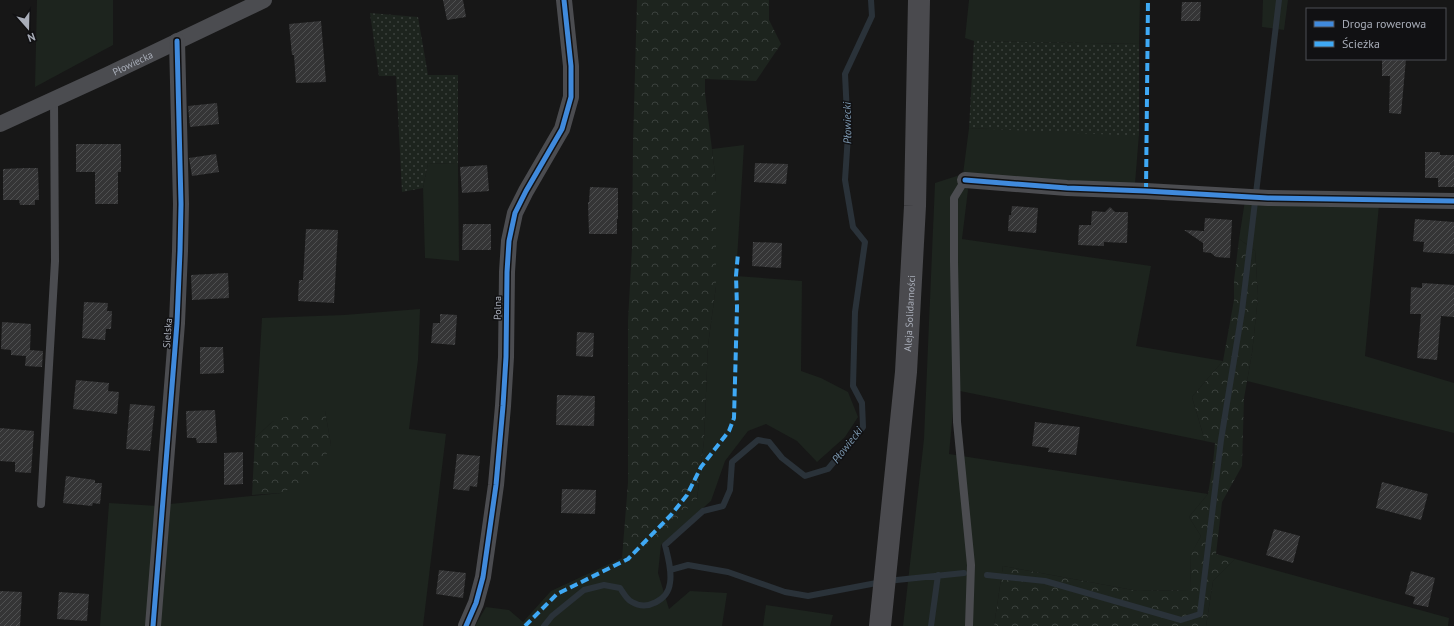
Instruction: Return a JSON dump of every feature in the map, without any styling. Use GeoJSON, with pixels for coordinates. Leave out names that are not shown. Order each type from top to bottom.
{"type":"FeatureCollection","features":[{"type":"Feature","properties":{"kind":"main road","name":"Aleja Solidarności"},"geometry":{"type":"LineString","coordinates":[[881,622],[906,372],[915,206],[919,0]]}},
{"type":"Feature","properties":{"kind":"street","name":"Płowiecka"},"geometry":{"type":"LineString","coordinates":[[0,124],[264,0]]}},
{"type":"Feature","properties":{"kind":"street","name":"Polna"},"geometry":{"type":"LineString","coordinates":[[466,626],[476,603],[483,577],[496,485],[504,399],[509,241],[515,213],[562,129],[571,97],[571,66],[564,0]]}},
{"type":"Feature","properties":{"kind":"street","name":"Sielska"},"geometry":{"type":"LineString","coordinates":[[153,626],[177,323],[180,251],[181,204],[177,41]]}},
{"type":"Feature","properties":{"kind":"street"},"geometry":{"type":"LineString","coordinates":[[965,180],[1067,188],[1268,198],[1454,201]]}},
{"type":"Feature","properties":{"kind":"lane"},"geometry":{"type":"LineString","coordinates":[[42,504],[55,261],[54,99]]}},
{"type":"Feature","properties":{"kind":"lane"},"geometry":{"type":"LineString","coordinates":[[965,180],[954,198],[954,255],[957,422],[971,565],[969,626]]}},
{"type":"Feature","properties":{"kind":"green space"},"geometry":{"type":"Polygon","coordinates":[[[37,0],[113,0],[113,45],[35,87],[37,0]]]}},
{"type":"Feature","properties":{"kind":"green space"},"geometry":{"type":"Polygon","coordinates":[[[637,0],[769,0],[769,20],[781,44],[756,81],[705,79],[705,93],[716,182],[716,286],[708,345],[704,440],[697,499],[657,539],[622,558],[628,483],[628,321],[632,248],[637,0]]]}},
{"type":"Feature","properties":{"kind":"green space"},"geometry":{"type":"Polygon","coordinates":[[[969,0],[1140,0],[1139,44],[974,41],[965,38],[969,0]]]}},
{"type":"Feature","properties":{"kind":"green space"},"geometry":{"type":"Polygon","coordinates":[[[1263,0],[1288,0],[1284,30],[1262,27],[1263,0]]]}},
{"type":"Feature","properties":{"kind":"green space"},"geometry":{"type":"Polygon","coordinates":[[[370,13],[418,17],[428,75],[458,75],[458,164],[428,163],[423,188],[402,192],[396,76],[379,76],[370,13]]]}},
{"type":"Feature","properties":{"kind":"green space"},"geometry":{"type":"Polygon","coordinates":[[[974,41],[1139,44],[1139,136],[969,128],[974,41]]]}},
{"type":"Feature","properties":{"kind":"green space"},"geometry":{"type":"Polygon","coordinates":[[[969,128],[1139,134],[1135,184],[963,175],[968,190],[962,239],[1151,266],[1136,346],[1223,361],[1192,397],[1205,441],[955,390],[949,454],[1208,494],[1189,517],[1201,536],[1191,555],[1190,590],[1138,591],[1003,566],[994,626],[903,626],[924,439],[935,183],[963,174],[969,128]]]}},
{"type":"Feature","properties":{"kind":"green space"},"geometry":{"type":"Polygon","coordinates":[[[744,145],[736,276],[802,281],[801,371],[821,378],[848,392],[858,417],[845,437],[817,462],[797,441],[766,424],[748,431],[725,461],[711,501],[661,545],[658,573],[669,609],[690,591],[727,593],[722,626],[475,626],[486,607],[509,610],[523,622],[551,591],[622,558],[697,499],[704,440],[708,345],[716,286],[716,183],[712,149],[744,145]]]}},
{"type":"Feature","properties":{"kind":"green space"},"geometry":{"type":"Polygon","coordinates":[[[428,163],[458,164],[459,261],[425,258],[423,188],[428,163]]]}},
{"type":"Feature","properties":{"kind":"green space"},"geometry":{"type":"Polygon","coordinates":[[[1245,200],[1379,205],[1365,356],[1454,383],[1454,433],[1247,381],[1252,353],[1258,296],[1255,251],[1239,239],[1245,200]]]}},
{"type":"Feature","properties":{"kind":"green space"},"geometry":{"type":"Polygon","coordinates":[[[1239,239],[1255,251],[1258,296],[1252,353],[1244,398],[1242,466],[1222,502],[1216,554],[1235,559],[1213,581],[1206,626],[994,626],[1003,566],[1138,591],[1190,590],[1191,554],[1201,536],[1189,517],[1208,494],[1215,443],[1205,441],[1192,397],[1223,361],[1234,300],[1234,281],[1239,239]]]}},
{"type":"Feature","properties":{"kind":"green space"},"geometry":{"type":"Polygon","coordinates":[[[420,309],[418,360],[409,429],[446,434],[423,626],[159,626],[170,504],[281,493],[331,445],[325,411],[272,422],[255,438],[262,318],[344,315],[420,309]]]}},
{"type":"Feature","properties":{"kind":"green space"},"geometry":{"type":"Polygon","coordinates":[[[325,411],[331,445],[315,477],[281,493],[252,495],[255,438],[272,422],[297,412],[325,411]]]}},
{"type":"Feature","properties":{"kind":"green space"},"geometry":{"type":"Polygon","coordinates":[[[109,503],[158,506],[149,626],[100,626],[109,503]]]}},
{"type":"Feature","properties":{"kind":"green space"},"geometry":{"type":"Polygon","coordinates":[[[1235,559],[1449,618],[1448,626],[1206,626],[1213,581],[1235,559]]]}},
{"type":"Feature","properties":{"kind":"green space"},"geometry":{"type":"Polygon","coordinates":[[[766,605],[833,615],[830,626],[763,626],[766,605]]]}},
{"type":"Feature","properties":{"kind":"building"},"geometry":{"type":"Polygon","coordinates":[[[443,0],[463,0],[466,17],[447,20],[443,0]]]}},
{"type":"Feature","properties":{"kind":"building"},"geometry":{"type":"Polygon","coordinates":[[[1182,2],[1201,2],[1200,21],[1181,21],[1182,2]]]}},
{"type":"Feature","properties":{"kind":"building"},"geometry":{"type":"Polygon","coordinates":[[[321,21],[326,82],[296,83],[294,55],[292,55],[289,24],[321,21]]]}},
{"type":"Feature","properties":{"kind":"building"},"geometry":{"type":"Polygon","coordinates":[[[1382,60],[1406,60],[1401,114],[1389,113],[1390,76],[1382,76],[1382,60]]]}},
{"type":"Feature","properties":{"kind":"building"},"geometry":{"type":"Polygon","coordinates":[[[217,103],[219,124],[190,127],[188,106],[217,103]]]}},
{"type":"Feature","properties":{"kind":"building"},"geometry":{"type":"Polygon","coordinates":[[[76,144],[121,144],[121,172],[118,172],[118,204],[95,204],[95,172],[76,172],[76,144]]]}},
{"type":"Feature","properties":{"kind":"building"},"geometry":{"type":"Polygon","coordinates":[[[1425,152],[1440,152],[1440,155],[1454,155],[1454,187],[1438,187],[1438,178],[1425,178],[1425,152]]]}},
{"type":"Feature","properties":{"kind":"building"},"geometry":{"type":"Polygon","coordinates":[[[216,154],[219,172],[192,176],[189,158],[216,154]]]}},
{"type":"Feature","properties":{"kind":"building"},"geometry":{"type":"Polygon","coordinates":[[[755,163],[788,164],[786,184],[754,182],[755,163]]]}},
{"type":"Feature","properties":{"kind":"building"},"geometry":{"type":"Polygon","coordinates":[[[487,165],[489,191],[462,193],[460,167],[487,165]]]}},
{"type":"Feature","properties":{"kind":"building"},"geometry":{"type":"Polygon","coordinates":[[[38,168],[39,200],[35,200],[35,205],[20,205],[19,200],[3,200],[3,169],[38,168]]]}},
{"type":"Feature","properties":{"kind":"building"},"geometry":{"type":"Polygon","coordinates":[[[590,187],[618,188],[617,234],[589,234],[588,202],[590,187]]]}},
{"type":"Feature","properties":{"kind":"building"},"geometry":{"type":"Polygon","coordinates":[[[1012,206],[1038,208],[1036,233],[1008,231],[1009,215],[1011,215],[1012,206]]]}},
{"type":"Feature","properties":{"kind":"building"},"geometry":{"type":"Polygon","coordinates":[[[1110,207],[1115,212],[1128,212],[1127,243],[1104,242],[1104,246],[1078,245],[1079,225],[1091,225],[1092,211],[1105,212],[1110,207]]]}},
{"type":"Feature","properties":{"kind":"building"},"geometry":{"type":"Polygon","coordinates":[[[1205,218],[1232,220],[1230,258],[1216,257],[1211,253],[1203,252],[1203,243],[1184,230],[1204,231],[1205,218]]]}},
{"type":"Feature","properties":{"kind":"building"},"geometry":{"type":"Polygon","coordinates":[[[1415,219],[1454,222],[1454,254],[1423,252],[1424,242],[1413,241],[1415,219]]]}},
{"type":"Feature","properties":{"kind":"building"},"geometry":{"type":"Polygon","coordinates":[[[463,224],[491,224],[491,250],[462,250],[463,224]]]}},
{"type":"Feature","properties":{"kind":"building"},"geometry":{"type":"Polygon","coordinates":[[[306,229],[338,230],[334,303],[298,301],[299,280],[303,280],[306,229]]]}},
{"type":"Feature","properties":{"kind":"building"},"geometry":{"type":"Polygon","coordinates":[[[753,242],[782,243],[781,268],[752,266],[753,242]]]}},
{"type":"Feature","properties":{"kind":"building"},"geometry":{"type":"Polygon","coordinates":[[[228,273],[229,298],[192,300],[191,275],[228,273]]]}},
{"type":"Feature","properties":{"kind":"building"},"geometry":{"type":"Polygon","coordinates":[[[1422,283],[1454,285],[1454,317],[1441,316],[1437,360],[1417,358],[1421,314],[1410,314],[1411,287],[1422,288],[1422,283]]]}},
{"type":"Feature","properties":{"kind":"building"},"geometry":{"type":"Polygon","coordinates":[[[84,302],[108,303],[107,311],[112,311],[111,329],[106,329],[105,340],[82,338],[84,302]]]}},
{"type":"Feature","properties":{"kind":"building"},"geometry":{"type":"Polygon","coordinates":[[[440,314],[457,315],[455,345],[431,343],[433,323],[440,323],[440,314]]]}},
{"type":"Feature","properties":{"kind":"building"},"geometry":{"type":"Polygon","coordinates":[[[2,322],[31,324],[30,350],[43,351],[42,367],[25,366],[26,356],[11,355],[11,350],[1,349],[2,322]]]}},
{"type":"Feature","properties":{"kind":"building"},"geometry":{"type":"Polygon","coordinates":[[[577,332],[594,333],[593,357],[576,356],[577,332]]]}},
{"type":"Feature","properties":{"kind":"building"},"geometry":{"type":"Polygon","coordinates":[[[200,347],[223,347],[224,373],[200,374],[200,347]]]}},
{"type":"Feature","properties":{"kind":"building"},"geometry":{"type":"Polygon","coordinates":[[[76,380],[109,383],[108,391],[119,392],[117,414],[73,409],[76,380]]]}},
{"type":"Feature","properties":{"kind":"building"},"geometry":{"type":"Polygon","coordinates":[[[557,395],[595,396],[594,426],[556,425],[557,395]]]}},
{"type":"Feature","properties":{"kind":"building"},"geometry":{"type":"Polygon","coordinates":[[[130,404],[155,406],[150,451],[126,449],[130,404]]]}},
{"type":"Feature","properties":{"kind":"building"},"geometry":{"type":"Polygon","coordinates":[[[215,410],[217,443],[197,443],[196,438],[187,438],[186,411],[215,410]]]}},
{"type":"Feature","properties":{"kind":"building"},"geometry":{"type":"Polygon","coordinates":[[[1035,422],[1080,427],[1076,455],[1048,452],[1049,448],[1032,446],[1035,422]]]}},
{"type":"Feature","properties":{"kind":"building"},"geometry":{"type":"Polygon","coordinates":[[[0,428],[34,431],[31,473],[15,472],[15,462],[0,461],[0,428]]]}},
{"type":"Feature","properties":{"kind":"building"},"geometry":{"type":"Polygon","coordinates":[[[243,452],[243,484],[224,485],[224,453],[243,452]]]}},
{"type":"Feature","properties":{"kind":"building"},"geometry":{"type":"Polygon","coordinates":[[[457,454],[480,456],[477,487],[470,486],[469,491],[453,489],[457,454]]]}},
{"type":"Feature","properties":{"kind":"building"},"geometry":{"type":"Polygon","coordinates":[[[66,476],[95,480],[95,483],[102,483],[100,504],[93,503],[92,506],[63,503],[66,476]]]}},
{"type":"Feature","properties":{"kind":"building"},"geometry":{"type":"Polygon","coordinates":[[[1382,482],[1428,494],[1421,520],[1376,508],[1382,482]]]}},
{"type":"Feature","properties":{"kind":"building"},"geometry":{"type":"Polygon","coordinates":[[[562,489],[596,490],[595,514],[561,513],[562,489]]]}},
{"type":"Feature","properties":{"kind":"building"},"geometry":{"type":"Polygon","coordinates":[[[1274,529],[1300,536],[1293,563],[1266,555],[1274,529]]]}},
{"type":"Feature","properties":{"kind":"building"},"geometry":{"type":"Polygon","coordinates":[[[439,570],[466,573],[463,598],[436,594],[439,570]]]}},
{"type":"Feature","properties":{"kind":"building"},"geometry":{"type":"Polygon","coordinates":[[[1411,571],[1435,578],[1428,607],[1413,604],[1415,597],[1405,594],[1411,571]]]}},
{"type":"Feature","properties":{"kind":"building"},"geometry":{"type":"Polygon","coordinates":[[[0,591],[22,592],[20,626],[0,626],[0,591]]]}},
{"type":"Feature","properties":{"kind":"building"},"geometry":{"type":"Polygon","coordinates":[[[59,592],[89,594],[87,621],[57,619],[59,592]]]}},
{"type":"Feature","properties":{"kind":"waterway","name":"Płowiecki"},"geometry":{"type":"LineString","coordinates":[[544,626],[552,616],[584,590],[604,585],[620,588],[628,600],[638,604],[650,604],[661,599],[670,583],[669,564],[665,545],[703,511],[723,506],[730,490],[732,462],[758,440],[769,442],[782,458],[805,476],[828,469],[863,427],[862,403],[853,386],[855,312],[865,242],[853,227],[845,180],[848,135],[845,74],[872,16],[871,0]]}},
{"type":"Feature","properties":{"kind":"waterway"},"geometry":{"type":"LineString","coordinates":[[987,575],[1045,581],[1181,620],[1200,614],[1221,440],[1242,311],[1279,0]]}},
{"type":"Feature","properties":{"kind":"waterway"},"geometry":{"type":"LineString","coordinates":[[670,570],[688,565],[728,572],[785,592],[808,596],[887,581],[964,573]]}},
{"type":"Feature","properties":{"kind":"waterway"},"geometry":{"type":"LineString","coordinates":[[931,626],[938,575]]}},
{"type":"Feature","properties":{"kind":"marked path"},"geometry":{"type":"LineString","coordinates":[[1146,191],[1148,0]]}},
{"type":"Feature","properties":{"kind":"marked path"},"geometry":{"type":"LineString","coordinates":[[525,626],[557,594],[628,559],[671,515],[687,495],[701,467],[729,431],[734,418],[737,307],[736,276],[738,253]]}},
{"type":"Feature","properties":{"kind":"cycle path"},"geometry":{"type":"LineString","coordinates":[[466,626],[476,603],[483,577],[496,485],[506,357],[509,241],[515,213],[562,129],[571,97],[571,66],[564,0]]}},
{"type":"Feature","properties":{"kind":"cycle path"},"geometry":{"type":"LineString","coordinates":[[153,626],[177,323],[180,251],[181,204],[177,41]]}},
{"type":"Feature","properties":{"kind":"cycle path"},"geometry":{"type":"LineString","coordinates":[[965,180],[1067,188],[1268,198],[1454,201]]}}]}
